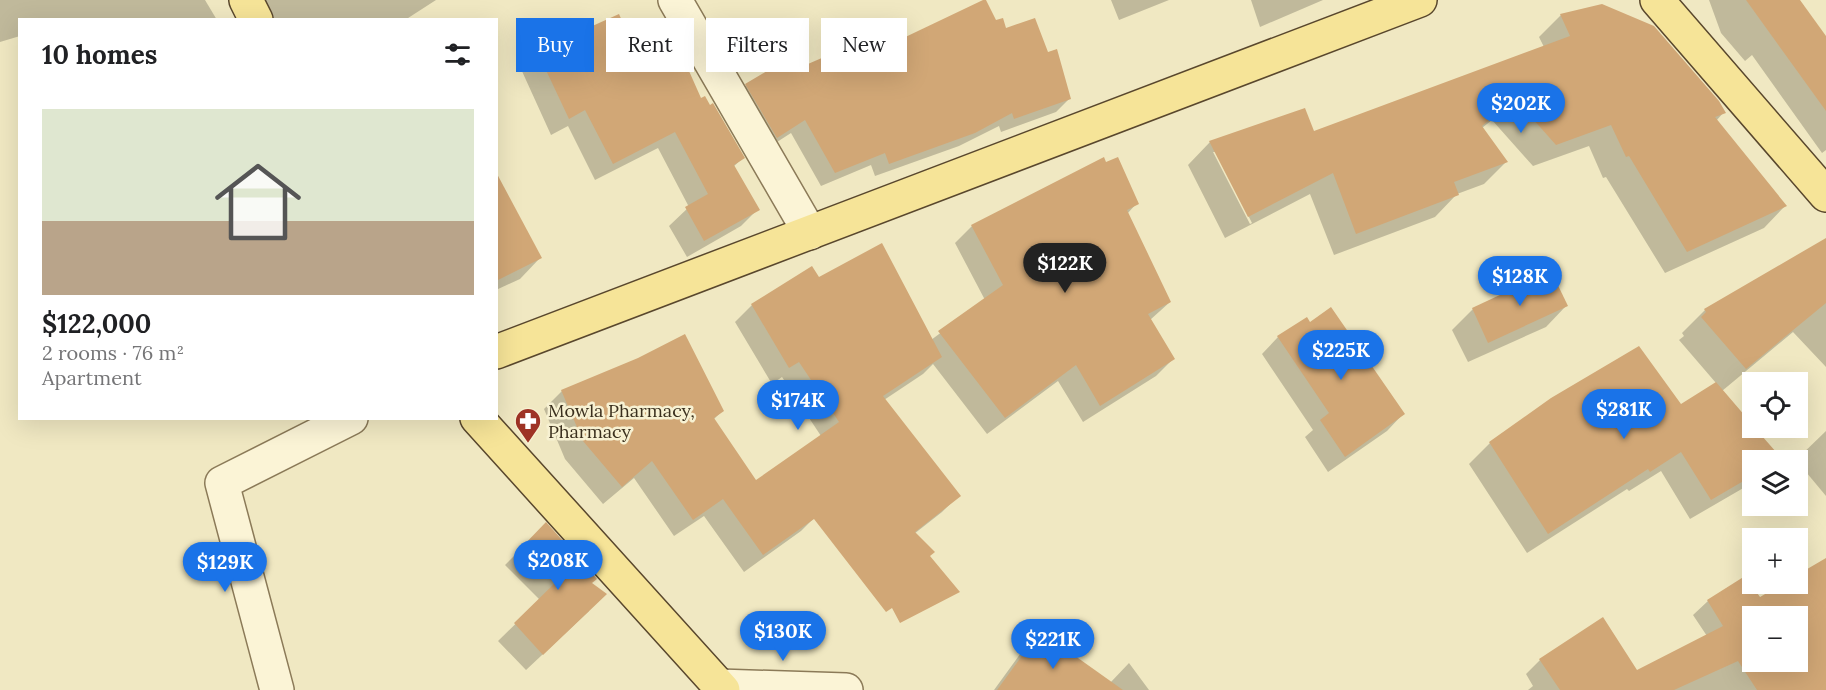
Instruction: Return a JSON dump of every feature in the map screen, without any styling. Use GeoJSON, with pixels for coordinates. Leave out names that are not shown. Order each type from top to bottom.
{"type":"FeatureCollection","features":[{"type":"Feature","properties":{"kind":"main road"},"geometry":{"type":"LineString","coordinates":[[246,0],[255,18]]}},
{"type":"Feature","properties":{"kind":"main road"},"geometry":{"type":"LineString","coordinates":[[498,351],[1420,0]]}},
{"type":"Feature","properties":{"kind":"main road"},"geometry":{"type":"LineString","coordinates":[[1657,0],[1826,195]]}},
{"type":"Feature","properties":{"kind":"main road"},"geometry":{"type":"LineString","coordinates":[[479,420],[721,688]]}},
{"type":"Feature","properties":{"kind":"street"},"geometry":{"type":"LineString","coordinates":[[675,0],[810,233]]}},
{"type":"Feature","properties":{"kind":"street"},"geometry":{"type":"LineString","coordinates":[[277,690],[222,483],[347,420]]}},
{"type":"Feature","properties":{"kind":"street"},"geometry":{"type":"LineString","coordinates":[[721,688],[846,690]]}},
{"type":"Feature","properties":{"kind":"building"},"geometry":{"type":"Polygon","coordinates":[[[983,0],[986,0],[996,20],[1003,18],[1006,28],[1035,18],[1048,52],[1057,49],[1071,99],[1014,119],[1012,113],[975,133],[889,164],[885,153],[835,173],[805,120],[777,138],[745,84],[765,72],[809,72],[809,64],[821,58],[821,72],[907,72],[907,36],[983,0]]]}},
{"type":"Feature","properties":{"kind":"building"},"geometry":{"type":"Polygon","coordinates":[[[1746,0],[1800,0],[1826,36],[1826,111],[1746,0]]]}},
{"type":"Feature","properties":{"kind":"building"},"geometry":{"type":"Polygon","coordinates":[[[1602,4],[1654,26],[1719,101],[1726,113],[1715,117],[1787,206],[1687,252],[1629,156],[1626,157],[1611,125],[1556,145],[1515,99],[1482,126],[1508,162],[1454,182],[1459,195],[1356,234],[1333,173],[1248,217],[1209,141],[1305,108],[1314,131],[1570,36],[1560,14],[1602,4]]]}},
{"type":"Feature","properties":{"kind":"building"},"geometry":{"type":"Polygon","coordinates":[[[606,20],[606,72],[689,72],[701,98],[705,96],[710,105],[713,103],[745,158],[734,165],[760,210],[704,241],[685,207],[708,194],[675,132],[613,164],[585,110],[569,119],[547,72],[594,72],[594,25],[606,20]]]}},
{"type":"Feature","properties":{"kind":"building"},"geometry":{"type":"Polygon","coordinates":[[[1104,157],[1106,162],[1118,157],[1139,204],[1127,210],[1171,302],[1148,314],[1175,359],[1100,406],[1076,365],[1005,418],[938,331],[1003,285],[971,225],[1104,157]]]}},
{"type":"Feature","properties":{"kind":"building"},"geometry":{"type":"Polygon","coordinates":[[[498,176],[542,258],[498,280],[498,176]]]}},
{"type":"Feature","properties":{"kind":"building"},"geometry":{"type":"Polygon","coordinates":[[[1826,238],[1826,303],[1746,369],[1701,317],[1706,312],[1704,309],[1826,238]]]}},
{"type":"Feature","properties":{"kind":"building"},"geometry":{"type":"Polygon","coordinates":[[[882,243],[942,357],[883,396],[961,496],[915,532],[935,552],[930,556],[960,592],[900,623],[892,608],[886,612],[814,519],[763,555],[723,499],[693,520],[652,461],[622,487],[583,441],[561,390],[638,358],[685,334],[724,411],[714,418],[756,480],[839,422],[799,362],[789,368],[751,304],[812,266],[819,277],[882,243]]]}},
{"type":"Feature","properties":{"kind":"building"},"geometry":{"type":"Polygon","coordinates":[[[1551,271],[1568,306],[1488,343],[1472,308],[1551,271]]]}},
{"type":"Feature","properties":{"kind":"building"},"geometry":{"type":"Polygon","coordinates":[[[1331,307],[1405,414],[1345,457],[1320,420],[1329,413],[1277,336],[1307,317],[1310,322],[1331,307]]]}},
{"type":"Feature","properties":{"kind":"building"},"geometry":{"type":"Polygon","coordinates":[[[1639,346],[1681,404],[1716,382],[1742,412],[1742,438],[1764,438],[1774,450],[1742,450],[1742,482],[1711,500],[1681,452],[1650,472],[1648,469],[1548,534],[1489,442],[1551,398],[1639,346]]]}},
{"type":"Feature","properties":{"kind":"building"},"geometry":{"type":"Polygon","coordinates":[[[546,522],[597,579],[592,583],[607,594],[543,655],[514,623],[556,582],[521,548],[546,522]]]}},
{"type":"Feature","properties":{"kind":"building"},"geometry":{"type":"Polygon","coordinates":[[[1826,558],[1826,690],[1757,690],[1745,672],[1808,672],[1808,606],[1742,606],[1742,667],[1738,661],[1674,690],[1560,690],[1539,659],[1603,617],[1637,670],[1723,626],[1707,600],[1742,578],[1742,594],[1758,594],[1760,597],[1765,594],[1808,594],[1808,569],[1826,558]]]}},
{"type":"Feature","properties":{"kind":"building"},"geometry":{"type":"Polygon","coordinates":[[[1040,631],[1123,690],[997,690],[1040,631]]]}},
{"type":"Feature","properties":{"kind":"place","name":"Mowla Pharmacy, Pharmacy"},"geometry":{"type":"Point","coordinates":[528,444]}}]}
